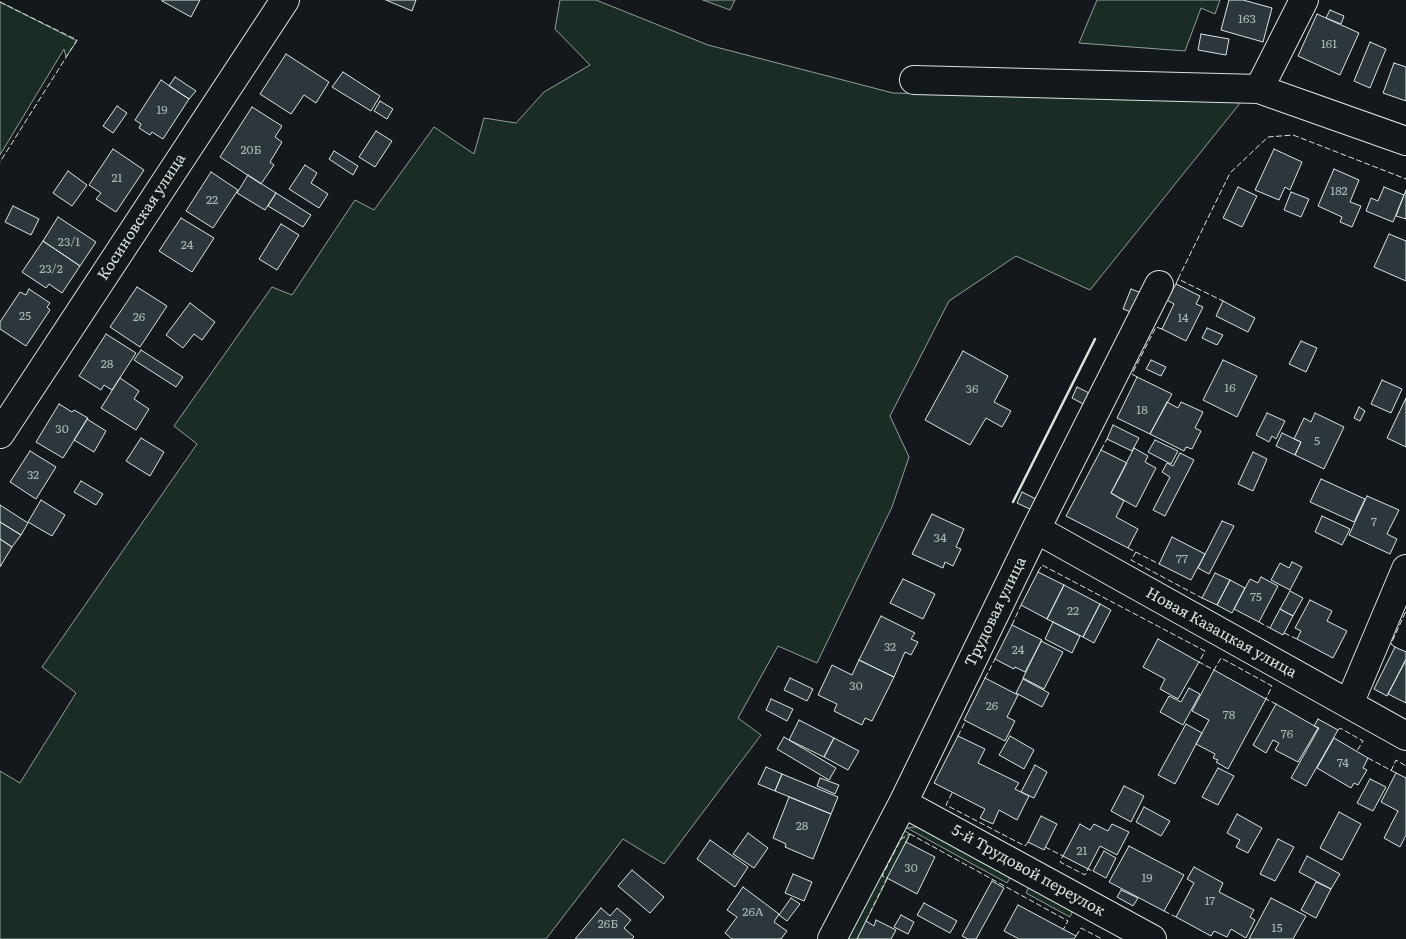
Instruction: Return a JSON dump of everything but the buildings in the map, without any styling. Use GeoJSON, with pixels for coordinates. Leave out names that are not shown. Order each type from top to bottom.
{"type":"FeatureCollection","features":[{"type":"Feature","properties":{"kind":"street","name":"Косиновская улица"},"geometry":{"type":"LineString","coordinates":[[0,434],[285,0]]}},
{"type":"Feature","properties":{"kind":"street"},"geometry":{"type":"LineString","coordinates":[[1259,89],[1304,0]]}},
{"type":"Feature","properties":{"kind":"street"},"geometry":{"type":"LineString","coordinates":[[914,80],[1259,89],[1406,141]]}},
{"type":"Feature","properties":{"kind":"street","name":"Трудовая улица"},"geometry":{"type":"LineString","coordinates":[[832,939],[903,803],[1036,529],[1159,284]]}},
{"type":"Feature","properties":{"kind":"street","name":"Новая Казацкая улица"},"geometry":{"type":"LineString","coordinates":[[1036,529],[1406,736]]}},
{"type":"Feature","properties":{"kind":"street"},"geometry":{"type":"LineString","coordinates":[[1349,704],[1406,569]]}},
{"type":"Feature","properties":{"kind":"street","name":"5-й Трудовой переулок"},"geometry":{"type":"LineString","coordinates":[[903,803],[1152,939]]}},
{"type":"Feature","properties":{"kind":"green space"},"geometry":{"type":"Polygon","coordinates":[[[560,0],[596,0],[708,45],[893,93],[1241,102],[1090,290],[1016,256],[949,301],[890,416],[909,457],[892,507],[817,663],[778,646],[738,718],[761,735],[664,864],[623,839],[546,939],[0,939],[0,771],[20,783],[76,693],[42,667],[197,444],[174,426],[272,287],[292,295],[355,200],[374,210],[434,127],[474,154],[484,118],[516,123],[544,92],[590,65],[555,29],[560,0]]]}},
{"type":"Feature","properties":{"kind":"green space"},"geometry":{"type":"Polygon","coordinates":[[[703,0],[735,0],[730,10],[703,0]]]}},
{"type":"Feature","properties":{"kind":"green space"},"geometry":{"type":"Polygon","coordinates":[[[1097,0],[1220,0],[1215,14],[1201,8],[1185,51],[1079,43],[1097,0]]]}},
{"type":"Feature","properties":{"kind":"green space"},"geometry":{"type":"Polygon","coordinates":[[[0,2],[77,41],[66,57],[64,49],[0,155],[0,2]]]}},
{"type":"Feature","properties":{"kind":"green space"},"geometry":{"type":"Polygon","coordinates":[[[923,826],[1012,874],[1007,883],[907,828],[923,826]]]}},
{"type":"Feature","properties":{"kind":"green space"},"geometry":{"type":"Polygon","coordinates":[[[902,829],[910,834],[857,939],[841,939],[902,829]]]}},
{"type":"Feature","properties":{"kind":"green space"},"geometry":{"type":"Polygon","coordinates":[[[1030,884],[1074,908],[1070,917],[1026,893],[1030,884]]]}},
{"type":"Feature","properties":{"kind":"fence"},"geometry":{"type":"LineString","coordinates":[[0,2],[77,40],[0,162]]}},
{"type":"Feature","properties":{"kind":"fence"},"geometry":{"type":"LineString","coordinates":[[1178,279],[1230,173],[1268,137],[1293,135],[1406,179]]}},
{"type":"Feature","properties":{"kind":"fence"},"geometry":{"type":"LineString","coordinates":[[1176,284],[1178,279],[1223,301]]}},
{"type":"Feature","properties":{"kind":"fence"},"geometry":{"type":"LineString","coordinates":[[1137,377],[1132,374],[1156,327],[1162,329]]}},
{"type":"Feature","properties":{"kind":"fence"},"geometry":{"type":"LineString","coordinates":[[1101,450],[1107,439]]}},
{"type":"Feature","properties":{"kind":"fence"},"geometry":{"type":"LineString","coordinates":[[1128,548],[1159,564]]}},
{"type":"Feature","properties":{"kind":"fence"},"geometry":{"type":"LineString","coordinates":[[1136,552],[1131,560],[1202,598]]}},
{"type":"Feature","properties":{"kind":"fence"},"geometry":{"type":"LineString","coordinates":[[1038,572],[1042,565],[1205,651],[1199,662],[1214,670],[1221,658],[1272,686],[1266,699],[1276,704]]}},
{"type":"Feature","properties":{"kind":"fence"},"geometry":{"type":"LineString","coordinates":[[1012,625],[1021,605]]}},
{"type":"Feature","properties":{"kind":"fence"},"geometry":{"type":"LineString","coordinates":[[1395,647],[1391,644],[1406,611]]}},
{"type":"Feature","properties":{"kind":"fence"},"geometry":{"type":"LineString","coordinates":[[1259,622],[1270,628]]}},
{"type":"Feature","properties":{"kind":"fence"},"geometry":{"type":"LineString","coordinates":[[1284,633],[1297,639]]}},
{"type":"Feature","properties":{"kind":"fence"},"geometry":{"type":"LineString","coordinates":[[985,678],[995,659]]}},
{"type":"Feature","properties":{"kind":"fence"},"geometry":{"type":"LineString","coordinates":[[958,736],[966,720]]}},
{"type":"Feature","properties":{"kind":"fence"},"geometry":{"type":"LineString","coordinates":[[1338,730],[1340,728],[1363,741],[1357,751]]}},
{"type":"Feature","properties":{"kind":"fence"},"geometry":{"type":"LineString","coordinates":[[1368,758],[1396,773]]}},
{"type":"Feature","properties":{"kind":"fence"},"geometry":{"type":"LineString","coordinates":[[1391,771],[1396,760],[1406,766]]}},
{"type":"Feature","properties":{"kind":"fence"},"geometry":{"type":"LineString","coordinates":[[952,793],[946,805],[1025,846],[1028,842]]}},
{"type":"Feature","properties":{"kind":"fence"},"geometry":{"type":"LineString","coordinates":[[906,842],[910,834],[1068,921],[1063,930]]}},
{"type":"Feature","properties":{"kind":"fence"},"geometry":{"type":"LineString","coordinates":[[866,921],[887,878],[882,876],[901,839],[910,834]]}},
{"type":"Feature","properties":{"kind":"fence"},"geometry":{"type":"LineString","coordinates":[[1045,847],[1063,856],[1060,862],[1085,875],[1088,869],[1093,871]]}},
{"type":"Feature","properties":{"kind":"fence"},"geometry":{"type":"LineString","coordinates":[[1164,911],[1176,917]]}},
{"type":"Feature","properties":{"kind":"fence"},"geometry":{"type":"LineString","coordinates":[[1076,936],[1081,928],[1102,939]]}},
{"type":"Feature","properties":{"kind":"wall"},"geometry":{"type":"LineString","coordinates":[[1013,502],[1095,339]]}}]}
